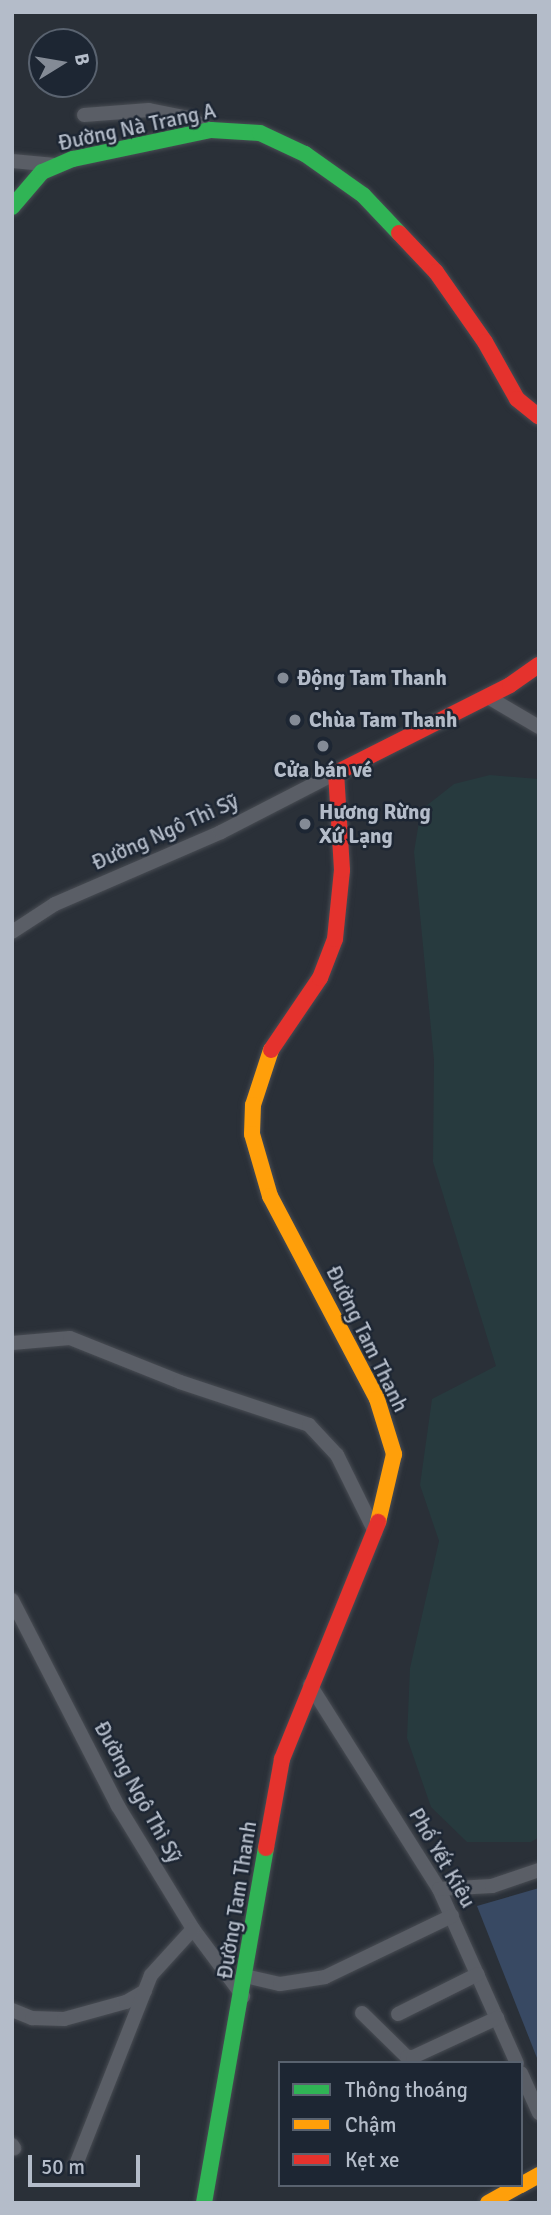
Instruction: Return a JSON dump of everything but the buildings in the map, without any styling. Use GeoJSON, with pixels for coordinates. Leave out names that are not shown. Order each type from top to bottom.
{"type":"FeatureCollection","features":[{"type":"Feature","properties":{"kind":"street"},"geometry":{"type":"LineString","coordinates":[[84,115],[149,110],[189,118],[211,130]]}},
{"type":"Feature","properties":{"kind":"street","name":"Đường Nà Trang A"},"geometry":{"type":"LineString","coordinates":[[12,207],[55,165],[211,130],[235,128],[286,144],[363,195],[436,272],[485,342],[517,399],[539,417]]}},
{"type":"Feature","properties":{"kind":"street"},"geometry":{"type":"LineString","coordinates":[[12,161],[55,165]]}},
{"type":"Feature","properties":{"kind":"street"},"geometry":{"type":"LineString","coordinates":[[336,773],[488,697],[539,665]]}},
{"type":"Feature","properties":{"kind":"street"},"geometry":{"type":"LineString","coordinates":[[488,697],[539,727]]}},
{"type":"Feature","properties":{"kind":"street","name":"Đường Ngô Thì Sỹ"},"geometry":{"type":"LineString","coordinates":[[12,932],[55,904],[220,832],[336,773]]}},
{"type":"Feature","properties":{"kind":"street","name":"Đường Tam Thanh"},"geometry":{"type":"LineString","coordinates":[[204,2203],[243,1996],[282,1759],[310,1685],[375,1532],[389,1491],[394,1454],[386,1421],[270,1196],[252,1134],[253,1105],[267,1056],[320,978],[335,939],[342,870],[336,773]]}},
{"type":"Feature","properties":{"kind":"street"},"geometry":{"type":"LineString","coordinates":[[12,1343],[70,1338],[180,1382],[309,1425],[337,1455],[375,1532]]}},
{"type":"Feature","properties":{"kind":"street","name":"Đường Ngô Thì Sỹ"},"geometry":{"type":"LineString","coordinates":[[12,1600],[118,1806],[193,1928],[243,1996]]}},
{"type":"Feature","properties":{"kind":"street","name":"Phố Yết Kiêu"},"geometry":{"type":"LineString","coordinates":[[310,1685],[439,1889],[516,2061]]}},
{"type":"Feature","properties":{"kind":"street"},"geometry":{"type":"LineString","coordinates":[[439,1889],[492,1886],[539,1870]]}},
{"type":"Feature","properties":{"kind":"street"},"geometry":{"type":"LineString","coordinates":[[245,1976],[280,1984],[325,1978],[452,1916]]}},
{"type":"Feature","properties":{"kind":"street"},"geometry":{"type":"LineString","coordinates":[[75,2166],[157,1964],[193,1928]]}},
{"type":"Feature","properties":{"kind":"street"},"geometry":{"type":"LineString","coordinates":[[398,2014],[478,1974]]}},
{"type":"Feature","properties":{"kind":"street"},"geometry":{"type":"LineString","coordinates":[[12,2010],[32,2018],[64,2019],[127,2002],[145,1991]]}},
{"type":"Feature","properties":{"kind":"street"},"geometry":{"type":"LineString","coordinates":[[362,2013],[407,2057],[413,2057],[497,2018]]}},
{"type":"Feature","properties":{"kind":"street"},"geometry":{"type":"LineString","coordinates":[[523,2077],[539,2113]]}},
{"type":"Feature","properties":{"kind":"street"},"geometry":{"type":"LineString","coordinates":[[523,2184],[539,2175]]}},
{"type":"Feature","properties":{"kind":"street"},"geometry":{"type":"LineString","coordinates":[[488,2203],[517,2187]]}},
{"type":"Feature","properties":{"kind":"green space"},"geometry":{"type":"Polygon","coordinates":[[[490,775],[539,779],[539,1837],[531,1842],[467,1842],[431,1807],[407,1738],[410,1668],[439,1541],[420,1485],[432,1399],[496,1366],[433,1162],[434,1060],[414,852],[421,810],[454,784],[490,775]]]}},
{"type":"Feature","properties":{"kind":"water"},"geometry":{"type":"Polygon","coordinates":[[[539,1888],[539,2063],[477,1906],[539,1888]]]}},
{"type":"Feature","properties":{"kind":"traffic: fast"},"geometry":{"type":"LineString","coordinates":[[12,207],[42,172],[73,159],[211,130],[260,133],[305,154],[363,195],[399,233]]}},
{"type":"Feature","properties":{"kind":"traffic: fast"},"geometry":{"type":"LineString","coordinates":[[204,2203],[266,1848]]}},
{"type":"Feature","properties":{"kind":"traffic: slow"},"geometry":{"type":"LineString","coordinates":[[271,1050],[253,1105],[252,1134],[270,1196],[377,1399],[394,1454],[378,1522]]}},
{"type":"Feature","properties":{"kind":"traffic: slow"},"geometry":{"type":"LineString","coordinates":[[523,2184],[539,2175]]}},
{"type":"Feature","properties":{"kind":"traffic: slow"},"geometry":{"type":"LineString","coordinates":[[488,2203],[516,2187]]}},
{"type":"Feature","properties":{"kind":"traffic: jam"},"geometry":{"type":"LineString","coordinates":[[399,233],[436,272],[485,342],[517,399],[539,417]]}},
{"type":"Feature","properties":{"kind":"traffic: jam"},"geometry":{"type":"LineString","coordinates":[[271,1050],[320,978],[335,939],[342,870],[336,773],[510,685],[539,665]]}},
{"type":"Feature","properties":{"kind":"traffic: jam"},"geometry":{"type":"LineString","coordinates":[[266,1848],[282,1759],[378,1522]]}},
{"type":"Feature","properties":{"kind":"place","name":"Động Tam Thanh"},"geometry":{"type":"Point","coordinates":[283,678]}},
{"type":"Feature","properties":{"kind":"place","name":"Chùa Tam Thanh"},"geometry":{"type":"Point","coordinates":[295,720]}},
{"type":"Feature","properties":{"kind":"place","name":"Cửa bán vé"},"geometry":{"type":"Point","coordinates":[323,746]}},
{"type":"Feature","properties":{"kind":"place","name":"Hương Rừng Xứ Lạng"},"geometry":{"type":"Point","coordinates":[305,824]}}]}
